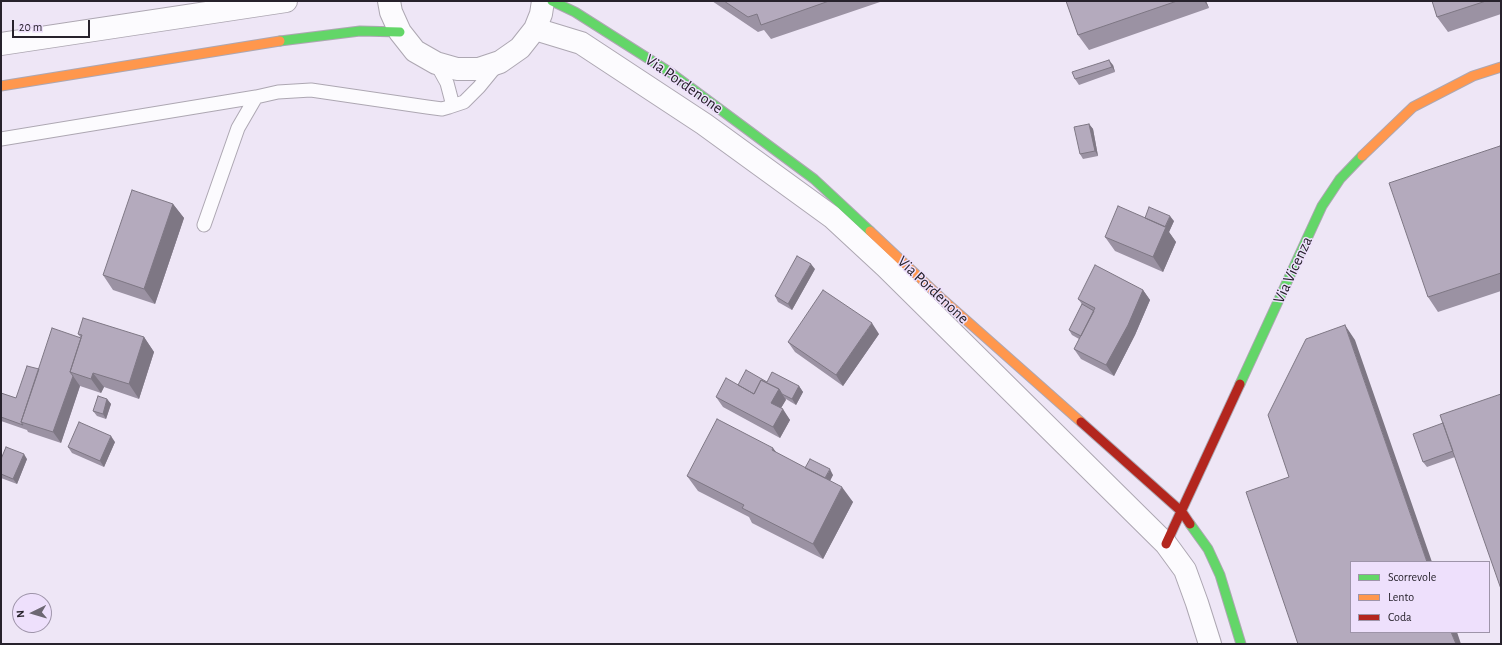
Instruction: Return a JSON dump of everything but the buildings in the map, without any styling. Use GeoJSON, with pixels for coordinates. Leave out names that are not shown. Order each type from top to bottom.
{"type":"FeatureCollection","features":[{"type":"Feature","properties":{"kind":"street"},"geometry":{"type":"LineString","coordinates":[[1,44],[286,1]]}},
{"type":"Feature","properties":{"kind":"street"},"geometry":{"type":"LineString","coordinates":[[389,1],[391,12],[400,32],[415,51],[436,64],[457,69],[479,68],[500,62],[520,48],[534,29],[541,14],[543,1]]}},
{"type":"Feature","properties":{"kind":"street","name":"Via Pordenone"},"geometry":{"type":"LineString","coordinates":[[552,1],[575,12],[671,73],[814,179],[1166,544],[1185,570],[1210,644]]}},
{"type":"Feature","properties":{"kind":"street","name":"Via Pordenone"},"geometry":{"type":"LineString","coordinates":[[534,29],[581,44],[704,124],[832,217],[923,292],[1182,512],[1208,549],[1220,575],[1240,644]]}},
{"type":"Feature","properties":{"kind":"street"},"geometry":{"type":"LineString","coordinates":[[1,86],[288,40],[360,31],[400,32]]}},
{"type":"Feature","properties":{"kind":"street","name":"Via Vicenza"},"geometry":{"type":"LineString","coordinates":[[1166,544],[1322,206],[1340,179],[1368,149],[1413,108],[1473,76],[1501,67]]}},
{"type":"Feature","properties":{"kind":"lane"},"geometry":{"type":"LineString","coordinates":[[1,140],[278,92],[311,90],[442,109],[464,102],[500,62]]}},
{"type":"Feature","properties":{"kind":"lane"},"geometry":{"type":"LineString","coordinates":[[436,64],[447,83],[452,102],[449,107]]}},
{"type":"Feature","properties":{"kind":"lane"},"geometry":{"type":"LineString","coordinates":[[204,225],[238,128],[256,97]]}},
{"type":"Feature","properties":{"kind":"traffic: fast"},"geometry":{"type":"LineString","coordinates":[[552,1],[575,12],[671,73],[814,179],[870,231]]}},
{"type":"Feature","properties":{"kind":"traffic: fast"},"geometry":{"type":"LineString","coordinates":[[280,41],[360,31],[400,32]]}},
{"type":"Feature","properties":{"kind":"traffic: fast"},"geometry":{"type":"LineString","coordinates":[[1240,384],[1322,206],[1340,179],[1362,156]]}},
{"type":"Feature","properties":{"kind":"traffic: fast"},"geometry":{"type":"LineString","coordinates":[[1190,524],[1208,549],[1220,575],[1241,644]]}},
{"type":"Feature","properties":{"kind":"traffic: slow"},"geometry":{"type":"LineString","coordinates":[[1,86],[280,41]]}},
{"type":"Feature","properties":{"kind":"traffic: slow"},"geometry":{"type":"LineString","coordinates":[[1362,156],[1413,107],[1473,76],[1501,67]]}},
{"type":"Feature","properties":{"kind":"traffic: slow"},"geometry":{"type":"LineString","coordinates":[[870,231],[940,297],[1081,422]]}},
{"type":"Feature","properties":{"kind":"traffic: jam"},"geometry":{"type":"LineString","coordinates":[[1166,544],[1240,384]]}},
{"type":"Feature","properties":{"kind":"traffic: jam"},"geometry":{"type":"LineString","coordinates":[[1081,422],[1182,512],[1190,524]]}}]}
